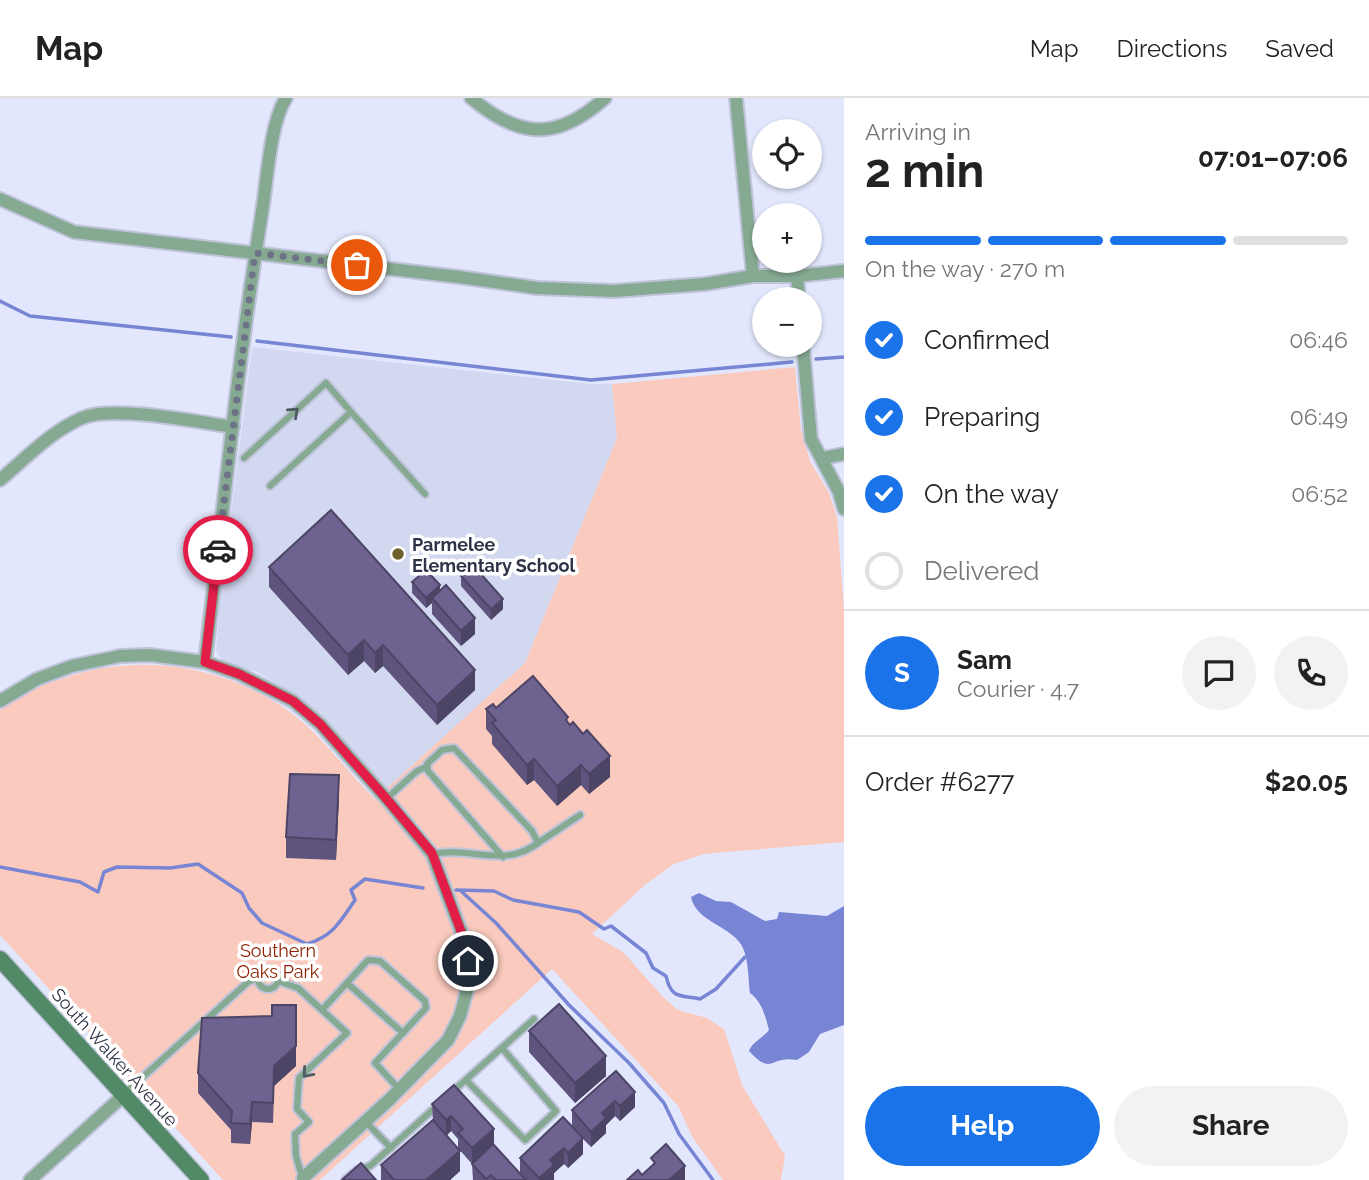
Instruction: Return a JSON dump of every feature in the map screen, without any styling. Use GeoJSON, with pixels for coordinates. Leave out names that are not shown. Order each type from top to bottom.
{"type":"FeatureCollection","features":[{"type":"Feature","properties":{"kind":"main road","name":"South Walker Avenue"},"geometry":{"type":"LineString","coordinates":[[0,959],[201,1180]]}},
{"type":"Feature","properties":{"kind":"street"},"geometry":{"type":"LineString","coordinates":[[205,662],[255,253],[275,132],[286,98]]}},
{"type":"Feature","properties":{"kind":"street"},"geometry":{"type":"LineString","coordinates":[[471,98],[495,118],[515,125],[542,129],[566,126],[589,112],[604,98]]}},
{"type":"Feature","properties":{"kind":"street"},"geometry":{"type":"LineString","coordinates":[[736,98],[753,276]]}},
{"type":"Feature","properties":{"kind":"street"},"geometry":{"type":"LineString","coordinates":[[0,200],[74,232],[459,276],[537,288],[614,291],[705,285],[753,276],[797,276],[844,271]]}},
{"type":"Feature","properties":{"kind":"street"},"geometry":{"type":"LineString","coordinates":[[797,276],[798,287]]}},
{"type":"Feature","properties":{"kind":"street"},"geometry":{"type":"LineString","coordinates":[[804,357],[811,439],[823,458],[844,509]]}},
{"type":"Feature","properties":{"kind":"street"},"geometry":{"type":"LineString","coordinates":[[0,480],[49,437],[83,417],[123,413],[233,427]]}},
{"type":"Feature","properties":{"kind":"street"},"geometry":{"type":"LineString","coordinates":[[823,458],[844,454]]}},
{"type":"Feature","properties":{"kind":"street"},"geometry":{"type":"LineString","coordinates":[[0,701],[37,679],[72,666],[120,656],[150,656],[205,662],[239,674],[293,701],[320,724],[432,853],[462,934],[468,961],[467,990],[460,1016],[448,1040],[399,1090],[302,1179]]}},
{"type":"Feature","properties":{"kind":"street"},"geometry":{"type":"LineString","coordinates":[[30,1180],[124,1095]]}},
{"type":"Feature","properties":{"kind":"lane"},"geometry":{"type":"LineString","coordinates":[[244,458],[326,383],[425,494]]}},
{"type":"Feature","properties":{"kind":"lane"},"geometry":{"type":"LineString","coordinates":[[270,486],[351,412]]}},
{"type":"Feature","properties":{"kind":"lane"},"geometry":{"type":"LineString","coordinates":[[386,799],[407,779],[426,767],[442,750],[454,748],[531,831],[538,843]]}},
{"type":"Feature","properties":{"kind":"lane"},"geometry":{"type":"LineString","coordinates":[[426,767],[503,857]]}},
{"type":"Feature","properties":{"kind":"lane"},"geometry":{"type":"LineString","coordinates":[[432,853],[444,851],[513,856],[580,815]]}},
{"type":"Feature","properties":{"kind":"lane"},"geometry":{"type":"LineString","coordinates":[[322,1010],[368,960],[380,961],[425,1001],[426,1008],[375,1063],[399,1090]]}},
{"type":"Feature","properties":{"kind":"lane"},"geometry":{"type":"LineString","coordinates":[[269,968],[276,972],[278,981],[274,987],[266,989],[258,978],[261,971],[269,968]]}},
{"type":"Feature","properties":{"kind":"lane"},"geometry":{"type":"LineString","coordinates":[[124,1095],[248,982],[258,978]]}},
{"type":"Feature","properties":{"kind":"lane"},"geometry":{"type":"LineString","coordinates":[[278,981],[298,988],[347,1033],[299,1078],[297,1109],[309,1122],[295,1134],[296,1156],[302,1179]]}},
{"type":"Feature","properties":{"kind":"lane"},"geometry":{"type":"LineString","coordinates":[[347,984],[403,1033]]}},
{"type":"Feature","properties":{"kind":"lane"},"geometry":{"type":"LineString","coordinates":[[345,1180],[357,1170],[370,1166],[534,1019]]}},
{"type":"Feature","properties":{"kind":"lane"},"geometry":{"type":"LineString","coordinates":[[466,1080],[525,1140],[556,1111],[502,1048]]}},
{"type":"Feature","properties":{"kind":"lane"},"geometry":{"type":"LineString","coordinates":[[366,1121],[391,1148]]}},
{"type":"Feature","properties":{"kind":"shaded area","name":"Parmelee Elementary School"},"geometry":{"type":"Polygon","coordinates":[[[252,347],[590,384],[612,384],[617,438],[525,663],[387,789],[332,727],[312,709],[257,672],[224,662],[216,651],[252,347]]]}},
{"type":"Feature","properties":{"kind":"green space","name":"Southern Oaks Park"},"geometry":{"type":"Polygon","coordinates":[[[795,367],[801,430],[810,461],[829,493],[837,517],[844,610],[844,842],[704,854],[674,864],[646,884],[592,934],[623,952],[678,1010],[707,1018],[724,1029],[742,1085],[785,1156],[781,1180],[723,1180],[693,1138],[678,1106],[552,969],[320,1180],[223,1180],[0,935],[0,710],[38,687],[90,671],[150,665],[208,673],[264,696],[302,721],[375,799],[525,663],[617,438],[612,384],[795,367]]]}},
{"type":"Feature","properties":{"kind":"water"},"geometry":{"type":"Polygon","coordinates":[[[699,893],[716,901],[731,902],[765,921],[777,919],[779,912],[827,916],[844,906],[844,1025],[820,1034],[809,1052],[797,1060],[788,1059],[767,1064],[757,1059],[749,1051],[769,1030],[760,1005],[750,993],[743,948],[728,932],[699,912],[691,897],[699,893]]]}},
{"type":"Feature","properties":{"kind":"building"},"geometry":{"type":"Polygon","coordinates":[[[331,510],[475,670],[437,705],[383,645],[375,653],[364,640],[348,655],[269,567],[331,510]]]}},
{"type":"Feature","properties":{"kind":"building"},"geometry":{"type":"Polygon","coordinates":[[[473,565],[503,599],[491,609],[461,576],[473,565]]]}},
{"type":"Feature","properties":{"kind":"building"},"geometry":{"type":"Polygon","coordinates":[[[426,570],[440,585],[426,598],[412,582],[426,570]]]}},
{"type":"Feature","properties":{"kind":"building"},"geometry":{"type":"Polygon","coordinates":[[[446,585],[475,618],[461,631],[432,598],[446,585]]]}},
{"type":"Feature","properties":{"kind":"building"},"geometry":{"type":"Polygon","coordinates":[[[533,676],[568,717],[566,720],[570,725],[573,722],[583,734],[587,730],[610,756],[589,774],[581,765],[557,786],[534,759],[527,765],[492,723],[496,720],[486,709],[493,704],[496,708],[533,676]]]}},
{"type":"Feature","properties":{"kind":"building"},"geometry":{"type":"Polygon","coordinates":[[[290,774],[339,775],[336,840],[286,837],[290,774]]]}},
{"type":"Feature","properties":{"kind":"building"},"geometry":{"type":"Polygon","coordinates":[[[559,1004],[606,1056],[575,1083],[529,1031],[559,1004]]]}},
{"type":"Feature","properties":{"kind":"building"},"geometry":{"type":"Polygon","coordinates":[[[272,1005],[296,1005],[296,1046],[274,1066],[273,1103],[252,1102],[250,1124],[231,1123],[232,1111],[198,1073],[202,1018],[272,1016],[272,1005]]]}},
{"type":"Feature","properties":{"kind":"building"},"geometry":{"type":"Polygon","coordinates":[[[616,1071],[635,1092],[620,1106],[615,1101],[602,1113],[606,1118],[591,1132],[572,1110],[616,1071]]]}},
{"type":"Feature","properties":{"kind":"building"},"geometry":{"type":"Polygon","coordinates":[[[454,1085],[494,1129],[472,1148],[458,1133],[463,1129],[451,1116],[446,1120],[432,1104],[454,1085]]]}},
{"type":"Feature","properties":{"kind":"building"},"geometry":{"type":"Polygon","coordinates":[[[563,1117],[583,1138],[568,1153],[564,1148],[550,1160],[554,1165],[539,1178],[520,1158],[563,1117]]]}},
{"type":"Feature","properties":{"kind":"building"},"geometry":{"type":"Polygon","coordinates":[[[433,1120],[460,1151],[426,1180],[394,1180],[381,1165],[433,1120]]]}},
{"type":"Feature","properties":{"kind":"building"},"geometry":{"type":"Polygon","coordinates":[[[493,1144],[526,1180],[496,1180],[491,1175],[486,1179],[472,1164],[493,1144]]]}},
{"type":"Feature","properties":{"kind":"building"},"geometry":{"type":"Polygon","coordinates":[[[666,1144],[685,1166],[669,1180],[627,1180],[638,1170],[642,1175],[655,1163],[651,1158],[666,1144]]]}},
{"type":"Feature","properties":{"kind":"building"},"geometry":{"type":"Polygon","coordinates":[[[361,1163],[376,1180],[342,1180],[361,1163]]]}},
{"type":"Feature","properties":{"kind":"waterway"},"geometry":{"type":"LineString","coordinates":[[0,301],[30,316],[231,337]]}},
{"type":"Feature","properties":{"kind":"waterway"},"geometry":{"type":"LineString","coordinates":[[257,341],[591,380],[792,362]]}},
{"type":"Feature","properties":{"kind":"waterway"},"geometry":{"type":"LineString","coordinates":[[816,359],[844,357]]}},
{"type":"Feature","properties":{"kind":"waterway"},"geometry":{"type":"LineString","coordinates":[[0,867],[80,882],[98,892],[104,872],[117,867],[170,868],[198,864],[242,893],[249,908],[262,923],[307,944],[323,937],[335,927],[355,900],[351,890],[365,879],[423,888]]}},
{"type":"Feature","properties":{"kind":"waterway"},"geometry":{"type":"LineString","coordinates":[[456,890],[494,891],[513,900],[579,912],[604,929],[611,926],[646,953],[653,968],[666,976],[671,989],[677,995],[700,999],[716,989],[745,957]]}},
{"type":"Feature","properties":{"kind":"waterway"},"geometry":{"type":"LineString","coordinates":[[462,892],[496,923],[569,1005],[629,1063],[664,1103],[679,1134],[713,1180]]}},
{"type":"Feature","properties":{"kind":"way so far"},"geometry":{"type":"LineString","coordinates":[[218,550],[255,253],[357,265]]}},
{"type":"Feature","properties":{"kind":"place","name":"Parmelee Elementary School"},"geometry":{"type":"Point","coordinates":[398,554]}},
{"type":"Feature","properties":{"kind":"route"},"geometry":{"type":"LineString","coordinates":[[218,550],[205,662],[239,674],[293,701],[320,724],[384,796],[432,853],[462,934],[468,961]]}}]}
